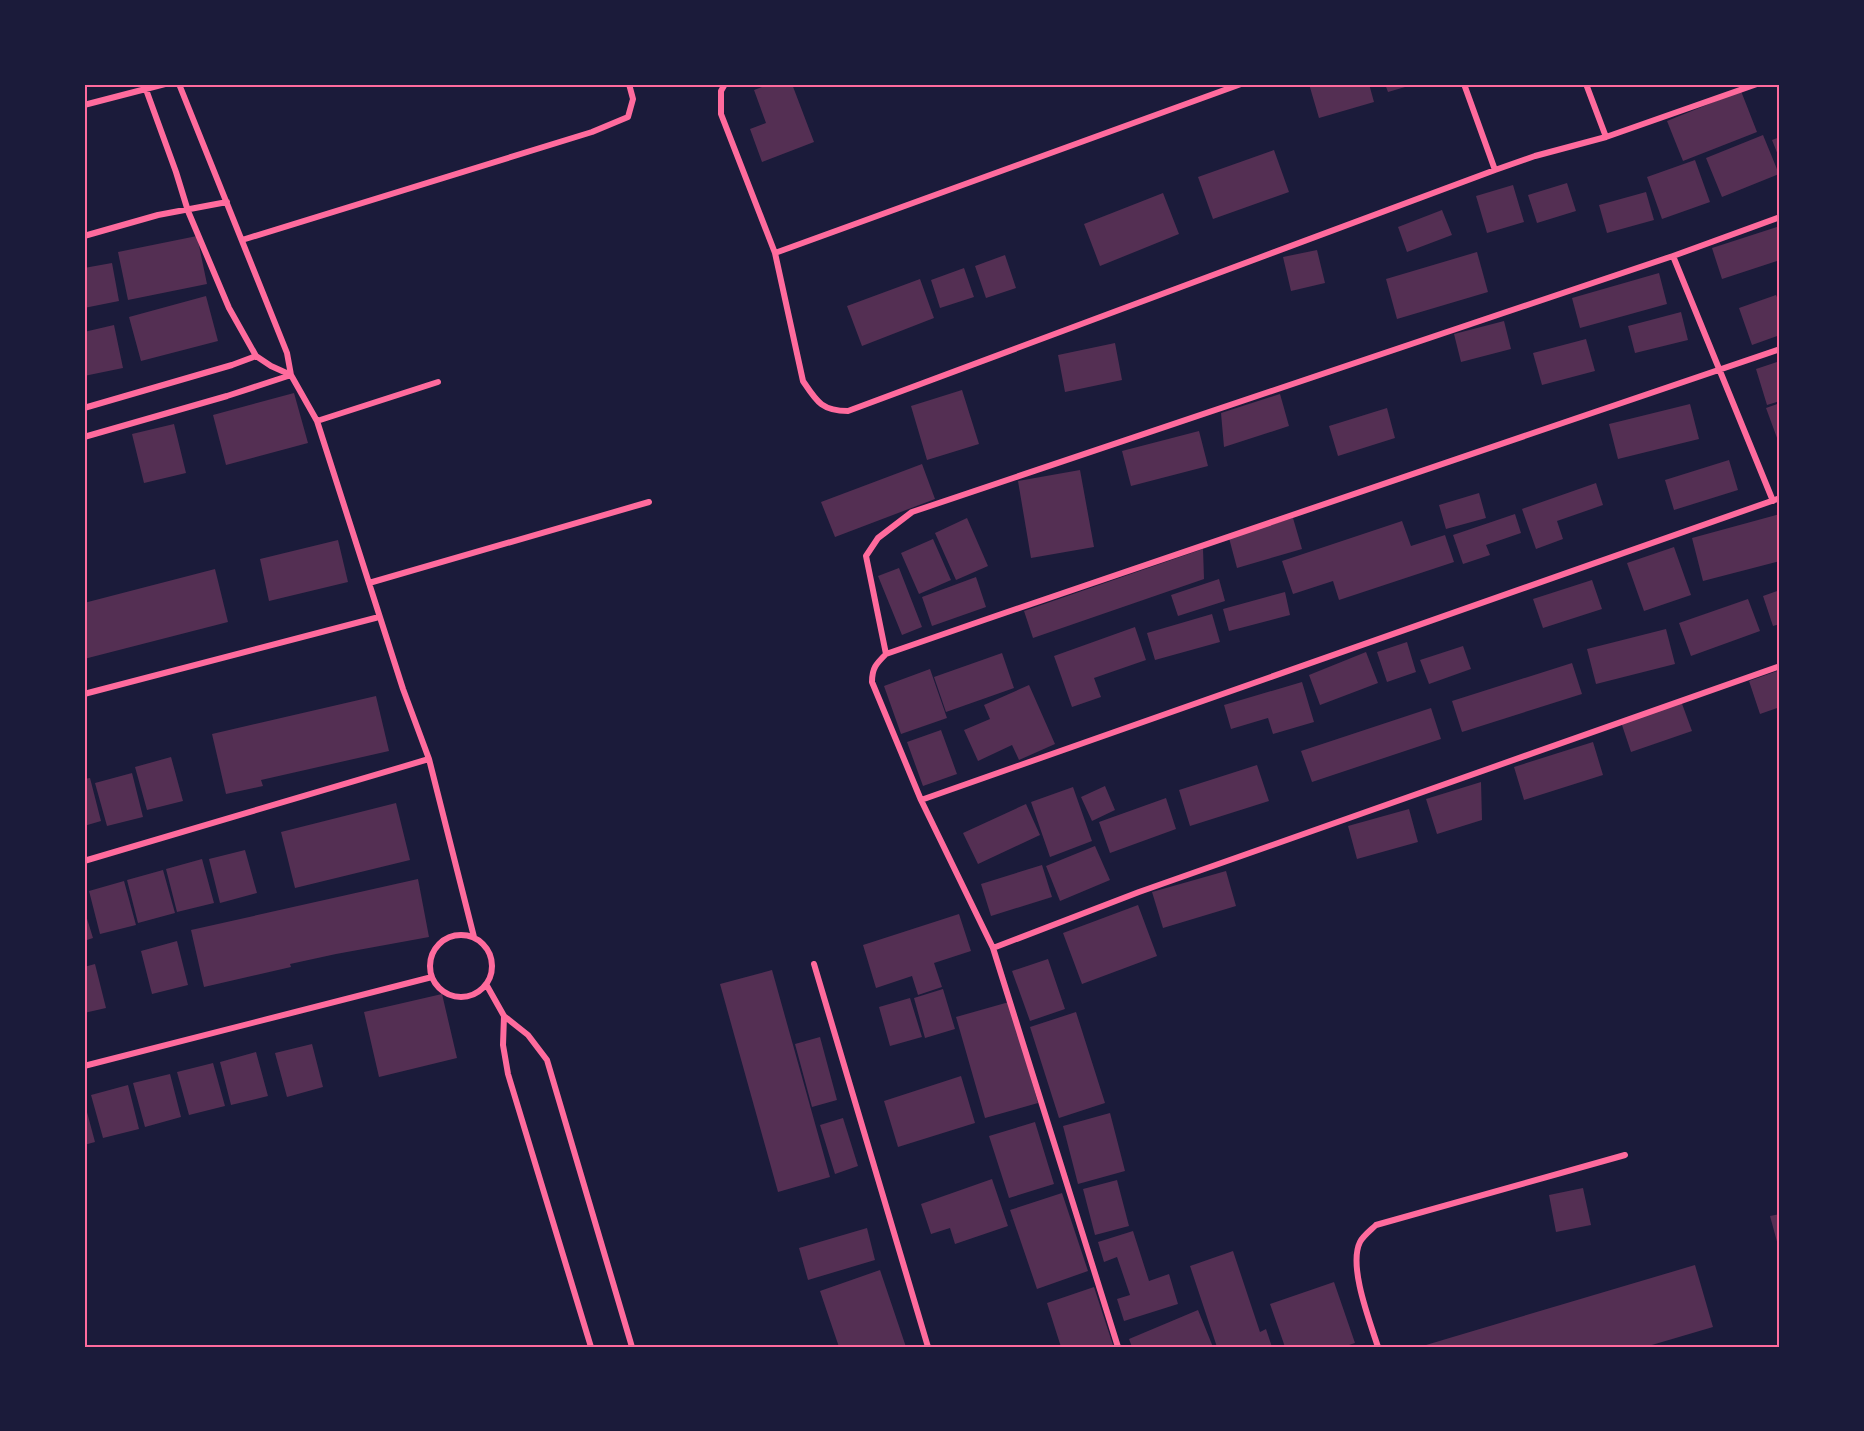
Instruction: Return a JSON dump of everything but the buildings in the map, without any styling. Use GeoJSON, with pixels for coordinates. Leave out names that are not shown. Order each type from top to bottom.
{"type":"FeatureCollection","features":[{"type":"Feature","properties":{"kind":"street"},"geometry":{"type":"LineString","coordinates":[[84,105],[144,87],[165,84]]}},
{"type":"Feature","properties":{"kind":"street"},"geometry":{"type":"LineString","coordinates":[[179,84],[287,353],[291,375],[317,421],[379,617],[429,759],[474,937]]}},
{"type":"Feature","properties":{"kind":"street"},"geometry":{"type":"LineString","coordinates":[[242,240],[592,132],[627,117],[633,99],[629,84]]}},
{"type":"Feature","properties":{"kind":"street"},"geometry":{"type":"LineString","coordinates":[[725,84],[721,91],[721,114],[775,253],[803,381],[814,399],[831,411],[848,411],[1495,170],[1606,137],[1757,84]]}},
{"type":"Feature","properties":{"kind":"street"},"geometry":{"type":"LineString","coordinates":[[775,253],[1241,84]]}},
{"type":"Feature","properties":{"kind":"street"},"geometry":{"type":"LineString","coordinates":[[1464,84],[1495,170]]}},
{"type":"Feature","properties":{"kind":"street"},"geometry":{"type":"LineString","coordinates":[[1586,84],[1606,137]]}},
{"type":"Feature","properties":{"kind":"street"},"geometry":{"type":"LineString","coordinates":[[144,87],[188,211],[229,308],[256,356],[291,375]]}},
{"type":"Feature","properties":{"kind":"street"},"geometry":{"type":"LineString","coordinates":[[84,236],[158,215],[227,202]]}},
{"type":"Feature","properties":{"kind":"street"},"geometry":{"type":"LineString","coordinates":[[886,654],[866,556],[878,538],[912,512],[1673,256],[1780,217]]}},
{"type":"Feature","properties":{"kind":"street"},"geometry":{"type":"LineString","coordinates":[[921,800],[1777,499],[1719,371],[1673,256]]}},
{"type":"Feature","properties":{"kind":"street"},"geometry":{"type":"LineString","coordinates":[[1118,1347],[993,948],[921,800],[872,682],[872,669],[886,654],[1780,349]]}},
{"type":"Feature","properties":{"kind":"street"},"geometry":{"type":"LineString","coordinates":[[84,408],[256,356]]}},
{"type":"Feature","properties":{"kind":"street"},"geometry":{"type":"LineString","coordinates":[[84,437],[291,375]]}},
{"type":"Feature","properties":{"kind":"street"},"geometry":{"type":"LineString","coordinates":[[317,421],[438,382]]}},
{"type":"Feature","properties":{"kind":"street"},"geometry":{"type":"LineString","coordinates":[[369,583],[649,502]]}},
{"type":"Feature","properties":{"kind":"street"},"geometry":{"type":"LineString","coordinates":[[84,694],[379,617]]}},
{"type":"Feature","properties":{"kind":"street"},"geometry":{"type":"LineString","coordinates":[[993,948],[1150,888],[1780,666]]}},
{"type":"Feature","properties":{"kind":"street"},"geometry":{"type":"LineString","coordinates":[[84,861],[429,759]]}},
{"type":"Feature","properties":{"kind":"street"},"geometry":{"type":"LineString","coordinates":[[462,934],[474,937],[484,945],[490,955],[492,966],[486,984],[472,994],[460,996],[448,994],[432,977],[431,959],[440,943],[450,937],[462,934]]}},
{"type":"Feature","properties":{"kind":"street"},"geometry":{"type":"LineString","coordinates":[[814,964],[928,1347]]}},
{"type":"Feature","properties":{"kind":"street"},"geometry":{"type":"LineString","coordinates":[[84,1066],[432,977]]}},
{"type":"Feature","properties":{"kind":"street"},"geometry":{"type":"LineString","coordinates":[[486,984],[504,1016],[528,1035],[547,1060],[632,1347]]}},
{"type":"Feature","properties":{"kind":"street"},"geometry":{"type":"LineString","coordinates":[[504,1016],[503,1045],[508,1074],[591,1347]]}},
{"type":"Feature","properties":{"kind":"street"},"geometry":{"type":"LineString","coordinates":[[1378,1347],[1361,1295],[1357,1263],[1360,1242],[1376,1225],[1625,1155]]}}]}
